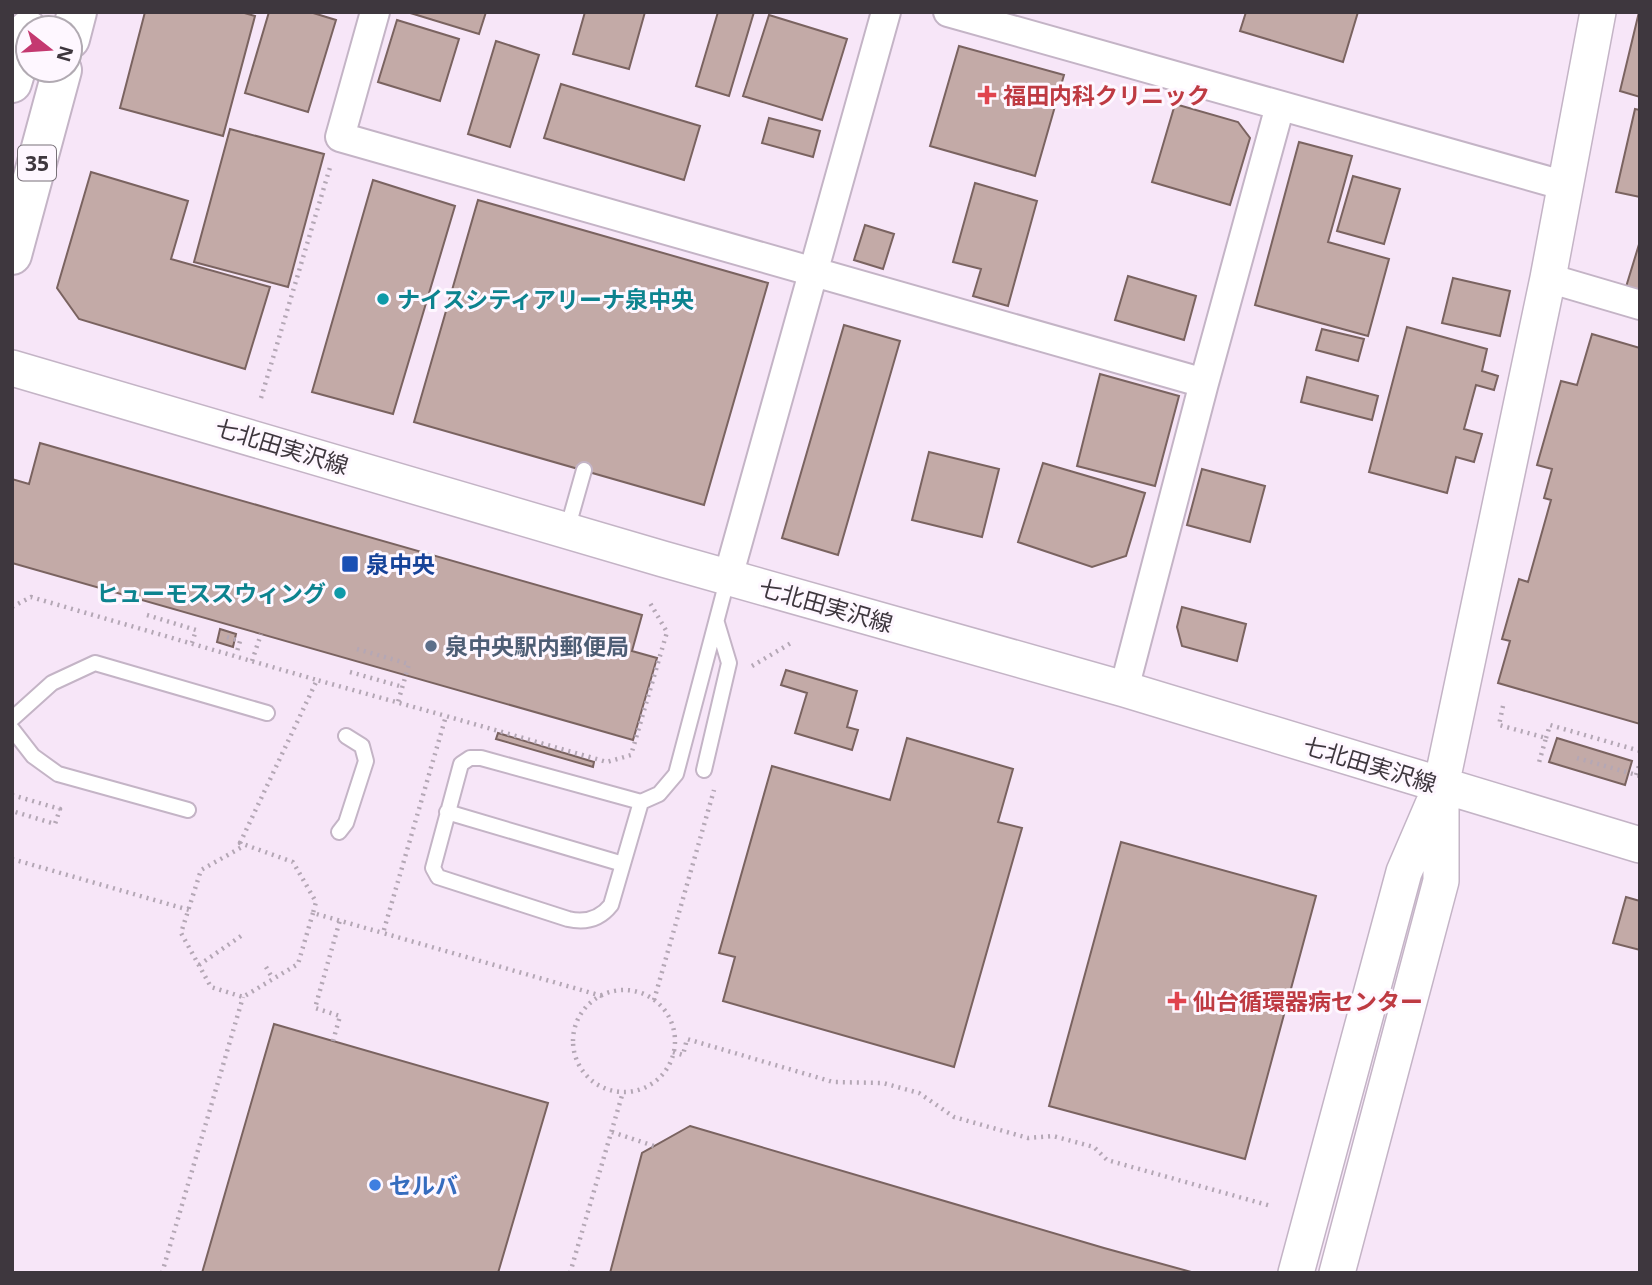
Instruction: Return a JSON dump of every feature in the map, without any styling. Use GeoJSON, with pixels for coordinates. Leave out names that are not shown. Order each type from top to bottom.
{"type":"FeatureCollection","features":[{"type":"Feature","properties":{"kind":"main road","name":"35"},"geometry":{"type":"LineString","coordinates":[[12,255],[58,84]]}},
{"type":"Feature","properties":{"kind":"street"},"geometry":{"type":"LineString","coordinates":[[375,12],[340,137],[1204,383]]}},
{"type":"Feature","properties":{"kind":"street"},"geometry":{"type":"LineString","coordinates":[[728,577],[887,12]]}},
{"type":"Feature","properties":{"kind":"street"},"geometry":{"type":"LineString","coordinates":[[948,12],[1566,186]]}},
{"type":"Feature","properties":{"kind":"street"},"geometry":{"type":"LineString","coordinates":[[1296,1273],[1404,872],[1441,786],[1548,278],[1598,12]]}},
{"type":"Feature","properties":{"kind":"street"},"geometry":{"type":"LineString","coordinates":[[1124,689],[1280,106]]}},
{"type":"Feature","properties":{"kind":"street"},"geometry":{"type":"LineString","coordinates":[[1548,278],[1640,305]]}},
{"type":"Feature","properties":{"kind":"street","name":"七北田実沢線"},"geometry":{"type":"LineString","coordinates":[[12,368],[728,577],[1124,689],[1640,845]]}},
{"type":"Feature","properties":{"kind":"street"},"geometry":{"type":"LineString","coordinates":[[1337,1273],[1441,881],[1441,786]]}},
{"type":"Feature","properties":{"kind":"lane"},"geometry":{"type":"LineString","coordinates":[[567,530],[584,470]]}},
{"type":"Feature","properties":{"kind":"lane"},"geometry":{"type":"LineString","coordinates":[[641,802],[611,905],[604,914],[579,922],[438,877],[433,868],[433,858],[461,764],[470,758],[481,758],[641,802],[659,794],[676,774],[728,577]]}},
{"type":"Feature","properties":{"kind":"lane"},"geometry":{"type":"LineString","coordinates":[[704,770],[729,663],[717,622]]}},
{"type":"Feature","properties":{"kind":"lane"},"geometry":{"type":"LineString","coordinates":[[12,719],[52,683],[94,663],[267,713]]}},
{"type":"Feature","properties":{"kind":"lane"},"geometry":{"type":"LineString","coordinates":[[12,729],[33,757],[58,774],[188,810]]}},
{"type":"Feature","properties":{"kind":"lane"},"geometry":{"type":"LineString","coordinates":[[339,832],[346,823],[366,761],[362,746],[346,736]]}},
{"type":"Feature","properties":{"kind":"lane"},"geometry":{"type":"LineString","coordinates":[[447,812],[623,864]]}},
{"type":"Feature","properties":{"kind":"path"},"geometry":{"type":"LineString","coordinates":[[261,398],[340,137]]}},
{"type":"Feature","properties":{"kind":"path"},"geometry":{"type":"LineString","coordinates":[[12,607],[31,597],[607,762],[631,755],[667,632],[650,603]]}},
{"type":"Feature","properties":{"kind":"path"},"geometry":{"type":"LineString","coordinates":[[147,615],[196,630],[192,643]]}},
{"type":"Feature","properties":{"kind":"path"},"geometry":{"type":"LineString","coordinates":[[252,661],[261,634]]}},
{"type":"Feature","properties":{"kind":"path"},"geometry":{"type":"LineString","coordinates":[[227,637],[240,641],[236,655]]}},
{"type":"Feature","properties":{"kind":"path"},"geometry":{"type":"LineString","coordinates":[[748,668],[791,643]]}},
{"type":"Feature","properties":{"kind":"path"},"geometry":{"type":"LineString","coordinates":[[357,649],[409,664],[398,702]]}},
{"type":"Feature","properties":{"kind":"path"},"geometry":{"type":"LineString","coordinates":[[350,672],[402,687]]}},
{"type":"Feature","properties":{"kind":"path"},"geometry":{"type":"LineString","coordinates":[[243,997],[211,987],[181,933],[201,870],[242,847],[240,843],[317,680]]}},
{"type":"Feature","properties":{"kind":"path"},"geometry":{"type":"LineString","coordinates":[[1503,706],[1499,725],[1546,738]]}},
{"type":"Feature","properties":{"kind":"path"},"geometry":{"type":"LineString","coordinates":[[383,933],[446,716]]}},
{"type":"Feature","properties":{"kind":"path"},"geometry":{"type":"LineString","coordinates":[[1538,766],[1550,725],[1640,751]]}},
{"type":"Feature","properties":{"kind":"path"},"geometry":{"type":"LineString","coordinates":[[1577,758],[1638,775],[1640,763]]}},
{"type":"Feature","properties":{"kind":"path"},"geometry":{"type":"LineString","coordinates":[[654,1000],[714,788]]}},
{"type":"Feature","properties":{"kind":"path"},"geometry":{"type":"LineString","coordinates":[[12,795],[60,809],[55,824],[12,811]]}},
{"type":"Feature","properties":{"kind":"path"},"geometry":{"type":"LineString","coordinates":[[162,1273],[243,997],[298,964],[316,902],[293,862],[240,843]]}},
{"type":"Feature","properties":{"kind":"path"},"geometry":{"type":"LineString","coordinates":[[12,859],[188,910]]}},
{"type":"Feature","properties":{"kind":"path"},"geometry":{"type":"LineString","coordinates":[[313,913],[602,996]]}},
{"type":"Feature","properties":{"kind":"path"},"geometry":{"type":"LineString","coordinates":[[333,1041],[340,1016],[315,1008],[340,920]]}},
{"type":"Feature","properties":{"kind":"path"},"geometry":{"type":"LineString","coordinates":[[200,965],[241,936]]}},
{"type":"Feature","properties":{"kind":"path"},"geometry":{"type":"LineString","coordinates":[[266,967],[273,979]]}},
{"type":"Feature","properties":{"kind":"path"},"geometry":{"type":"LineString","coordinates":[[626,990],[654,1000],[671,1023],[673,1052],[664,1072],[644,1088],[622,1092],[601,1087],[588,1078],[578,1064],[573,1048],[578,1019],[586,1008],[602,996],[626,990]]}},
{"type":"Feature","properties":{"kind":"path"},"geometry":{"type":"LineString","coordinates":[[673,1052],[682,1055],[687,1039],[833,1082],[883,1083],[919,1093],[954,1117],[1028,1138],[1053,1136],[1094,1147],[1107,1160],[1271,1206]]}},
{"type":"Feature","properties":{"kind":"path"},"geometry":{"type":"LineString","coordinates":[[570,1273],[622,1092]]}},
{"type":"Feature","properties":{"kind":"path"},"geometry":{"type":"LineString","coordinates":[[611,1132],[654,1146]]}},
{"type":"Feature","properties":{"kind":"building"},"geometry":{"type":"Polygon","coordinates":[[[145,12],[241,12],[255,16],[223,136],[120,108],[145,12]]]}},
{"type":"Feature","properties":{"kind":"building"},"geometry":{"type":"Polygon","coordinates":[[[269,12],[310,12],[336,20],[308,112],[245,93],[269,12]]]}},
{"type":"Feature","properties":{"kind":"building"},"geometry":{"type":"Polygon","coordinates":[[[407,12],[486,12],[479,34],[407,12]]]}},
{"type":"Feature","properties":{"kind":"building"},"geometry":{"type":"Polygon","coordinates":[[[585,12],[645,12],[629,69],[573,54],[585,12]]]}},
{"type":"Feature","properties":{"kind":"building"},"geometry":{"type":"Polygon","coordinates":[[[718,12],[754,12],[729,96],[696,86],[718,12]]]}},
{"type":"Feature","properties":{"kind":"building"},"geometry":{"type":"Polygon","coordinates":[[[1246,12],[1358,12],[1343,62],[1240,31],[1246,12]]]}},
{"type":"Feature","properties":{"kind":"building"},"geometry":{"type":"Polygon","coordinates":[[[1640,12],[1640,97],[1620,91],[1640,12]]]}},
{"type":"Feature","properties":{"kind":"building"},"geometry":{"type":"Polygon","coordinates":[[[769,15],[847,39],[822,120],[743,96],[769,15]]]}},
{"type":"Feature","properties":{"kind":"building"},"geometry":{"type":"Polygon","coordinates":[[[397,20],[459,39],[440,101],[378,82],[397,20]]]}},
{"type":"Feature","properties":{"kind":"building"},"geometry":{"type":"Polygon","coordinates":[[[496,41],[539,55],[510,147],[468,134],[496,41]]]}},
{"type":"Feature","properties":{"kind":"building"},"geometry":{"type":"Polygon","coordinates":[[[959,46],[1064,75],[1035,176],[930,146],[959,46]]]}},
{"type":"Feature","properties":{"kind":"building"},"geometry":{"type":"Polygon","coordinates":[[[561,84],[700,126],[684,180],[544,138],[561,84]]]}},
{"type":"Feature","properties":{"kind":"building"},"geometry":{"type":"Polygon","coordinates":[[[1175,104],[1238,122],[1250,138],[1230,205],[1152,182],[1175,104]]]}},
{"type":"Feature","properties":{"kind":"building"},"geometry":{"type":"Polygon","coordinates":[[[1635,109],[1640,110],[1640,197],[1616,192],[1635,109]]]}},
{"type":"Feature","properties":{"kind":"building"},"geometry":{"type":"Polygon","coordinates":[[[769,118],[820,131],[813,157],[762,143],[769,118]]]}},
{"type":"Feature","properties":{"kind":"building"},"geometry":{"type":"Polygon","coordinates":[[[230,129],[324,154],[288,287],[194,262],[230,129]]]}},
{"type":"Feature","properties":{"kind":"building"},"geometry":{"type":"Polygon","coordinates":[[[1299,142],[1352,156],[1328,242],[1389,259],[1368,336],[1255,305],[1299,142]]]}},
{"type":"Feature","properties":{"kind":"building"},"geometry":{"type":"Polygon","coordinates":[[[91,172],[188,201],[171,259],[270,287],[245,369],[79,319],[57,288],[91,172]]]}},
{"type":"Feature","properties":{"kind":"building"},"geometry":{"type":"Polygon","coordinates":[[[1353,176],[1400,189],[1384,244],[1337,231],[1353,176]]]}},
{"type":"Feature","properties":{"kind":"building","name":"ナイスシティアリーナ泉中央"},"geometry":{"type":"Polygon","coordinates":[[[373,180],[455,206],[393,414],[312,392],[373,180]]]}},
{"type":"Feature","properties":{"kind":"building"},"geometry":{"type":"Polygon","coordinates":[[[975,183],[1037,201],[1008,306],[973,296],[981,269],[953,262],[975,183]]]}},
{"type":"Feature","properties":{"kind":"building"},"geometry":{"type":"Polygon","coordinates":[[[478,200],[768,283],[704,505],[414,422],[478,200]]]}},
{"type":"Feature","properties":{"kind":"building"},"geometry":{"type":"Polygon","coordinates":[[[865,225],[894,234],[883,269],[854,260],[865,225]]]}},
{"type":"Feature","properties":{"kind":"building"},"geometry":{"type":"Polygon","coordinates":[[[1640,241],[1640,290],[1626,287],[1640,241]]]}},
{"type":"Feature","properties":{"kind":"building"},"geometry":{"type":"Polygon","coordinates":[[[1128,276],[1196,296],[1184,340],[1115,320],[1128,276]]]}},
{"type":"Feature","properties":{"kind":"building"},"geometry":{"type":"Polygon","coordinates":[[[1453,278],[1510,291],[1500,336],[1442,323],[1453,278]]]}},
{"type":"Feature","properties":{"kind":"building"},"geometry":{"type":"Polygon","coordinates":[[[844,325],[900,341],[838,555],[782,538],[844,325]]]}},
{"type":"Feature","properties":{"kind":"building"},"geometry":{"type":"Polygon","coordinates":[[[1407,327],[1487,349],[1482,371],[1498,376],[1494,390],[1476,385],[1464,429],[1482,434],[1474,462],[1456,457],[1447,493],[1369,472],[1407,327]]]}},
{"type":"Feature","properties":{"kind":"building"},"geometry":{"type":"Polygon","coordinates":[[[1322,329],[1364,339],[1358,361],[1316,350],[1322,329]]]}},
{"type":"Feature","properties":{"kind":"building"},"geometry":{"type":"Polygon","coordinates":[[[1592,334],[1640,348],[1640,724],[1498,683],[1510,641],[1502,639],[1519,579],[1528,582],[1551,500],[1544,498],[1552,469],[1537,465],[1561,381],[1577,385],[1592,334]]]}},
{"type":"Feature","properties":{"kind":"building"},"geometry":{"type":"Polygon","coordinates":[[[1100,374],[1179,396],[1155,486],[1077,466],[1100,374]]]}},
{"type":"Feature","properties":{"kind":"building"},"geometry":{"type":"Polygon","coordinates":[[[1307,377],[1378,396],[1372,420],[1301,402],[1307,377]]]}},
{"type":"Feature","properties":{"kind":"building","name":"ヒューモススウィング"},"geometry":{"type":"Polygon","coordinates":[[[40,443],[642,615],[632,651],[657,658],[633,740],[12,563],[12,479],[29,484],[40,443]]]}},
{"type":"Feature","properties":{"kind":"building"},"geometry":{"type":"Polygon","coordinates":[[[929,452],[999,469],[982,537],[912,520],[929,452]]]}},
{"type":"Feature","properties":{"kind":"building"},"geometry":{"type":"Polygon","coordinates":[[[1043,463],[1145,493],[1126,556],[1092,567],[1018,542],[1043,463]]]}},
{"type":"Feature","properties":{"kind":"building"},"geometry":{"type":"Polygon","coordinates":[[[1202,469],[1265,486],[1250,542],[1187,525],[1202,469]]]}},
{"type":"Feature","properties":{"kind":"building"},"geometry":{"type":"Polygon","coordinates":[[[1182,607],[1246,624],[1237,661],[1182,646],[1177,627],[1182,607]]]}},
{"type":"Feature","properties":{"kind":"building"},"geometry":{"type":"Polygon","coordinates":[[[220,629],[236,634],[233,647],[217,642],[220,629]]]}},
{"type":"Feature","properties":{"kind":"building"},"geometry":{"type":"Polygon","coordinates":[[[786,670],[857,691],[847,727],[858,730],[852,750],[795,733],[807,693],[781,685],[786,670]]]}},
{"type":"Feature","properties":{"kind":"building"},"geometry":{"type":"Polygon","coordinates":[[[498,733],[594,762],[593,767],[496,739],[498,733]]]}},
{"type":"Feature","properties":{"kind":"building"},"geometry":{"type":"Polygon","coordinates":[[[907,738],[1013,769],[998,822],[1022,828],[954,1067],[723,1001],[735,957],[719,953],[772,766],[890,800],[907,738]]]}},
{"type":"Feature","properties":{"kind":"building"},"geometry":{"type":"Polygon","coordinates":[[[1557,738],[1632,761],[1625,785],[1549,762],[1557,738]]]}},
{"type":"Feature","properties":{"kind":"building"},"geometry":{"type":"Polygon","coordinates":[[[1121,842],[1316,896],[1245,1159],[1049,1106],[1121,842]]]}},
{"type":"Feature","properties":{"kind":"building"},"geometry":{"type":"Polygon","coordinates":[[[1626,897],[1640,901],[1640,950],[1613,943],[1626,897]]]}},
{"type":"Feature","properties":{"kind":"building","name":"セルバ"},"geometry":{"type":"Polygon","coordinates":[[[274,1024],[548,1103],[498,1273],[202,1273],[274,1024]]]}},
{"type":"Feature","properties":{"kind":"building"},"geometry":{"type":"Polygon","coordinates":[[[690,1126],[1195,1273],[610,1273],[642,1153],[690,1126]]]}},
{"type":"Feature","properties":{"kind":"place","name":"福田内科クリニック"},"geometry":{"type":"Point","coordinates":[987,95]}},
{"type":"Feature","properties":{"kind":"place","name":"ナイスシティアリーナ泉中央"},"geometry":{"type":"Point","coordinates":[383,299]}},
{"type":"Feature","properties":{"kind":"place","name":"泉中央"},"geometry":{"type":"Point","coordinates":[350,564]}},
{"type":"Feature","properties":{"kind":"place","name":"ヒューモススウィング"},"geometry":{"type":"Point","coordinates":[340,593]}},
{"type":"Feature","properties":{"kind":"place","name":"泉中央駅内郵便局"},"geometry":{"type":"Point","coordinates":[431,646]}},
{"type":"Feature","properties":{"kind":"place","name":"仙台循環器病センター"},"geometry":{"type":"Point","coordinates":[1177,1001]}},
{"type":"Feature","properties":{"kind":"place","name":"セルバ"},"geometry":{"type":"Point","coordinates":[375,1185]}}]}
